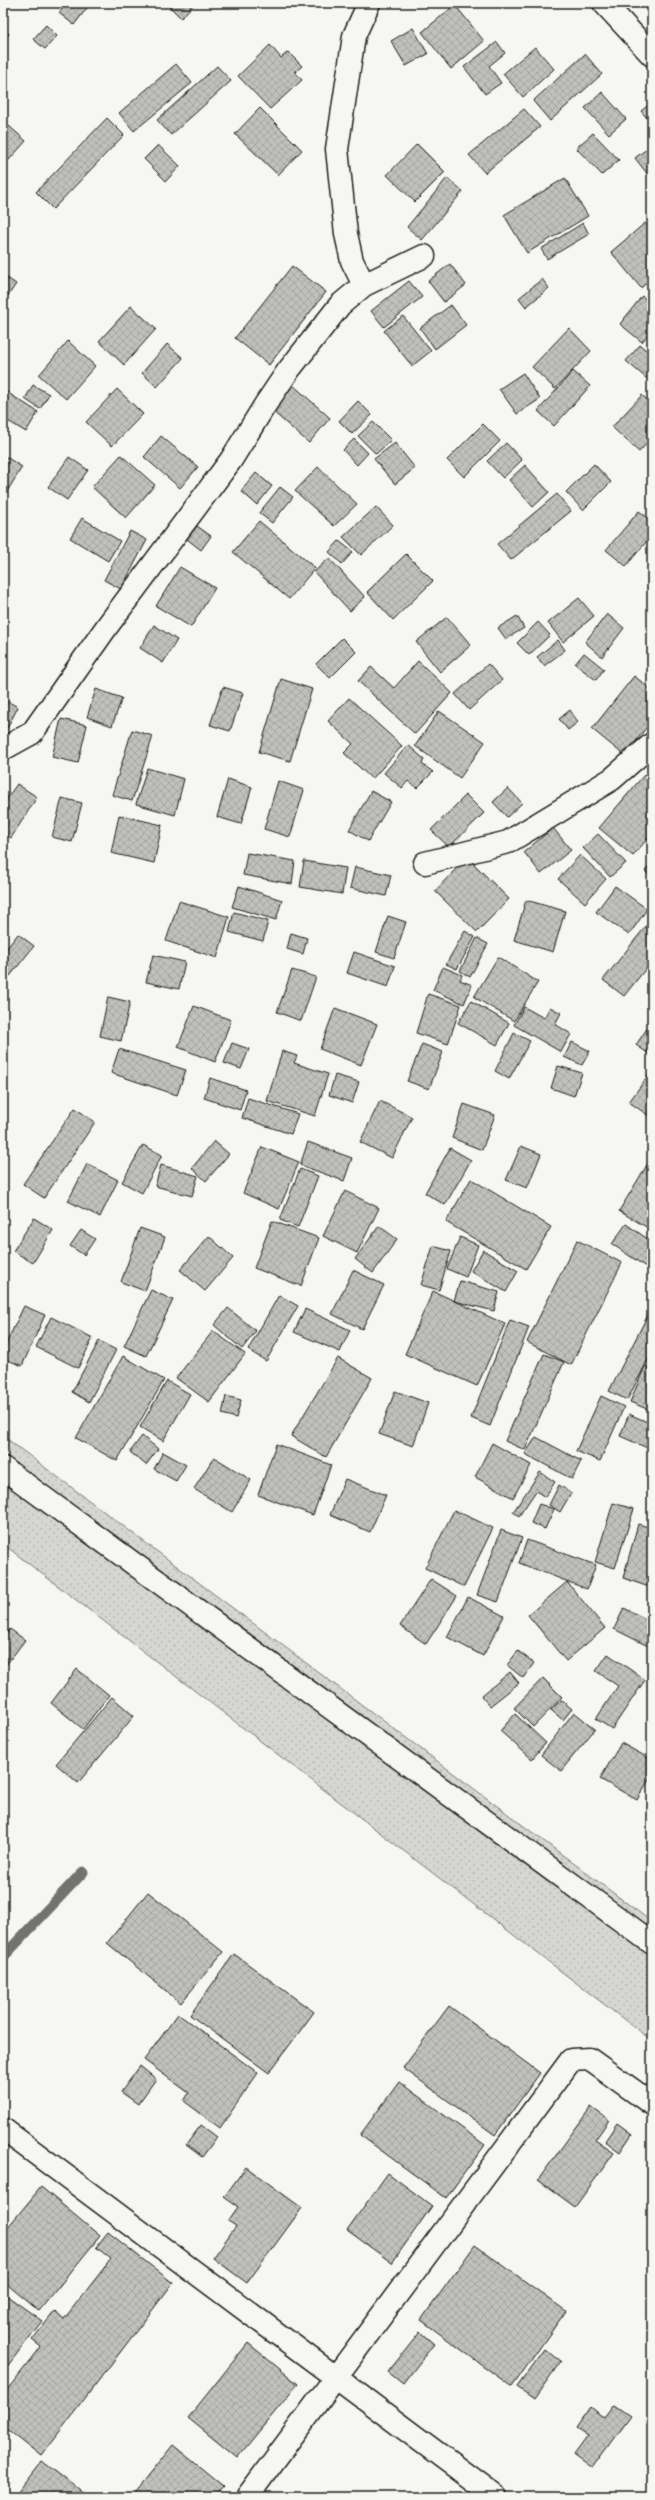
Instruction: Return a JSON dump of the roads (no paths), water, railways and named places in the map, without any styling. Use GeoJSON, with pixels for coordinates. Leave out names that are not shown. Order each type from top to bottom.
{"type":"FeatureCollection","features":[{"type":"Feature","properties":{"kind":"street"},"geometry":{"type":"LineString","coordinates":[[364,285],[352,261],[348,241],[338,149],[354,36],[369,3]]}},
{"type":"Feature","properties":{"kind":"street"},"geometry":{"type":"LineString","coordinates":[[614,6],[652,55]]}},
{"type":"Feature","properties":{"kind":"street"},"geometry":{"type":"LineString","coordinates":[[3,749],[32,733],[108,625],[231,460],[264,405],[288,371],[340,305],[364,285],[424,256]]}},
{"type":"Feature","properties":{"kind":"street"},"geometry":{"type":"LineString","coordinates":[[425,863],[508,842],[612,779],[652,744]]}},
{"type":"Feature","properties":{"kind":"street"},"geometry":{"type":"LineString","coordinates":[[3,1468],[652,1943]]}},
{"type":"Feature","properties":{"kind":"street"},"geometry":{"type":"LineString","coordinates":[[247,2497],[338,2377],[571,2060],[589,2059],[652,2104]]}},
{"type":"Feature","properties":{"kind":"street"},"geometry":{"type":"LineString","coordinates":[[3,2129],[338,2377],[496,2497]]}},
{"type":"Feature","properties":{"kind":"waterway"},"geometry":{"type":"LineString","coordinates":[[3,1957],[83,1872]]}}]}
